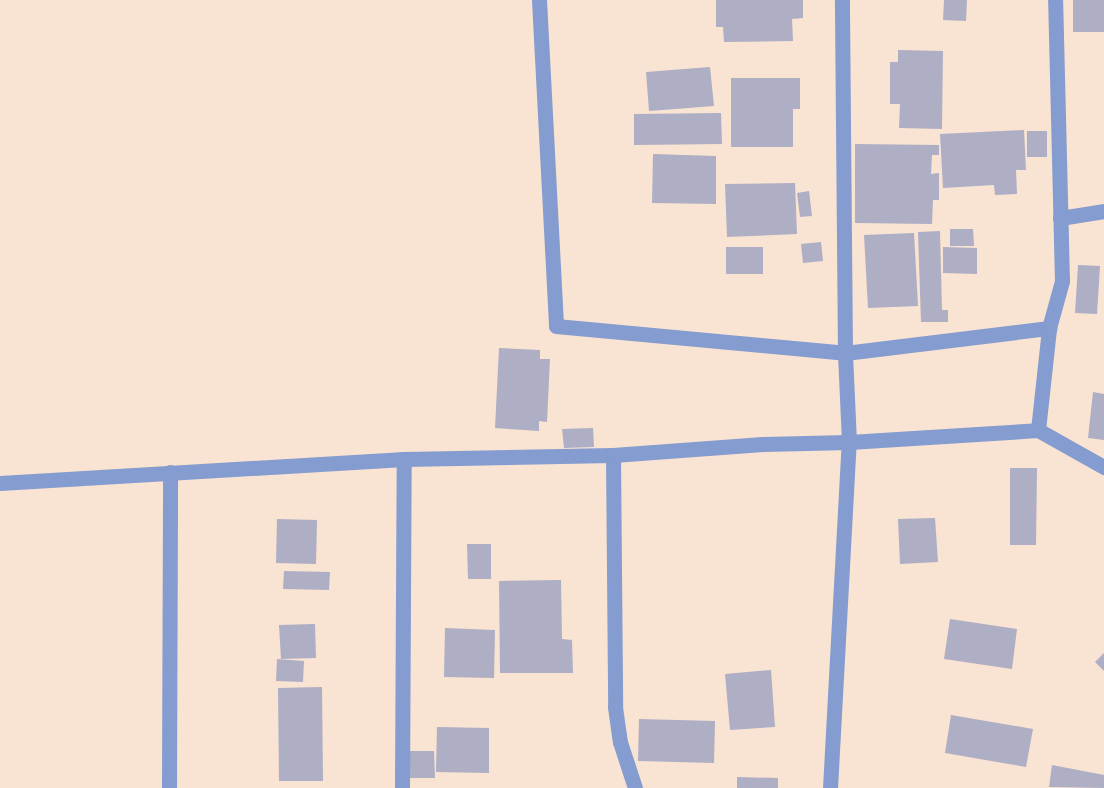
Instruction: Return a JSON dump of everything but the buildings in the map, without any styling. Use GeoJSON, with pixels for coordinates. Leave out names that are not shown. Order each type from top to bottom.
{"type":"FeatureCollection","features":[{"type":"Feature","properties":{"kind":"street"},"geometry":{"type":"LineString","coordinates":[[539,0],[556,326],[845,353],[1049,328]]}},
{"type":"Feature","properties":{"kind":"street"},"geometry":{"type":"LineString","coordinates":[[830,788],[849,442],[845,353],[842,0]]}},
{"type":"Feature","properties":{"kind":"street"},"geometry":{"type":"LineString","coordinates":[[1038,430],[1049,328],[1062,281],[1055,0]]}},
{"type":"Feature","properties":{"kind":"street"},"geometry":{"type":"LineString","coordinates":[[1060,218],[1104,211]]}},
{"type":"Feature","properties":{"kind":"street"},"geometry":{"type":"LineString","coordinates":[[0,483],[170,471],[404,459],[613,456],[762,444],[849,442],[1038,430],[1104,467]]}},
{"type":"Feature","properties":{"kind":"street"},"geometry":{"type":"LineString","coordinates":[[613,456],[615,707],[620,742],[634,788]]}},
{"type":"Feature","properties":{"kind":"street"},"geometry":{"type":"LineString","coordinates":[[402,788],[404,459]]}},
{"type":"Feature","properties":{"kind":"street"},"geometry":{"type":"LineString","coordinates":[[168,788],[170,471]]}}]}
